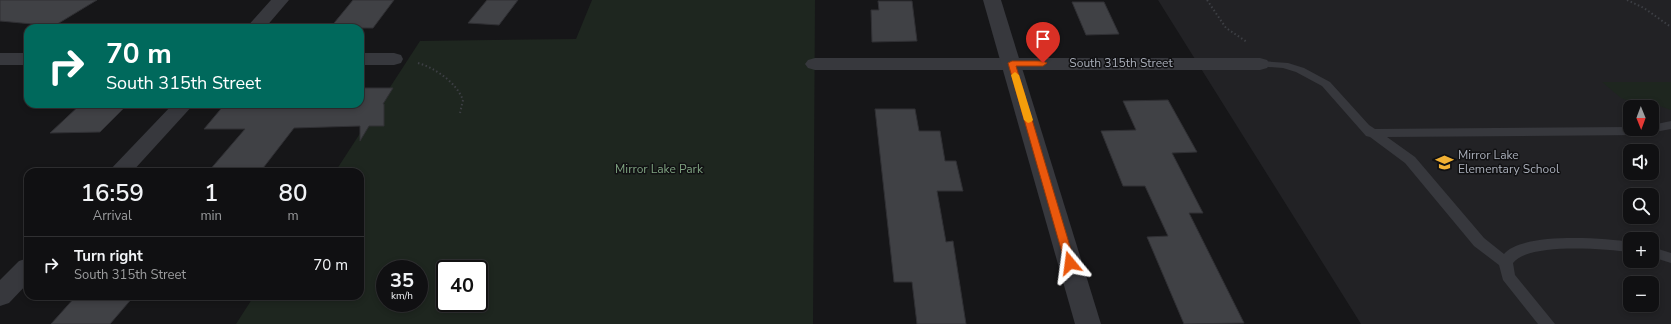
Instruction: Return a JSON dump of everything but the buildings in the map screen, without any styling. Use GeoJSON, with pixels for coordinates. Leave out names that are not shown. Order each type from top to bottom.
{"type":"FeatureCollection","features":[{"type":"Feature","properties":{"kind":"street"},"geometry":{"type":"LineString","coordinates":[[259,24],[280,0]]}},
{"type":"Feature","properties":{"kind":"street"},"geometry":{"type":"LineString","coordinates":[[992,0],[1012,63],[1088,324]]}},
{"type":"Feature","properties":{"kind":"street"},"geometry":{"type":"LineString","coordinates":[[0,59],[24,59]]}},
{"type":"Feature","properties":{"kind":"street"},"geometry":{"type":"LineString","coordinates":[[364,59],[394,59]]}},
{"type":"Feature","properties":{"kind":"street","name":"South 315th Street"},"geometry":{"type":"LineString","coordinates":[[815,64],[1262,64]]}},
{"type":"Feature","properties":{"kind":"street"},"geometry":{"type":"LineString","coordinates":[[123,168],[180,108]]}},
{"type":"Feature","properties":{"kind":"street"},"geometry":{"type":"LineString","coordinates":[[0,296],[24,271]]}},
{"type":"Feature","properties":{"kind":"lane"},"geometry":{"type":"LineString","coordinates":[[1262,64],[1284,65],[1300,70],[1326,84],[1364,128],[1395,148],[1410,160],[1479,242],[1506,263],[1508,276],[1547,324]]}},
{"type":"Feature","properties":{"kind":"lane"},"geometry":{"type":"LineString","coordinates":[[1370,132],[1638,131],[1671,125]]}},
{"type":"Feature","properties":{"kind":"lane"},"geometry":{"type":"LineString","coordinates":[[1506,263],[1513,253],[1528,247],[1552,244],[1595,244],[1623,247]]}},
{"type":"Feature","properties":{"kind":"lane"},"geometry":{"type":"LineString","coordinates":[[1659,254],[1671,258]]}},
{"type":"Feature","properties":{"kind":"path"},"geometry":{"type":"LineString","coordinates":[[1207,0],[1226,28],[1245,40],[1262,64]]}},
{"type":"Feature","properties":{"kind":"path"},"geometry":{"type":"LineString","coordinates":[[1627,0],[1644,8],[1671,27]]}},
{"type":"Feature","properties":{"kind":"path"},"geometry":{"type":"LineString","coordinates":[[394,59],[421,63],[452,83],[463,101],[460,113]]}},
{"type":"Feature","properties":{"kind":"shaded area","name":"Mirror Lake Elementary School"},"geometry":{"type":"Polygon","coordinates":[[[1158,0],[1671,0],[1671,324],[1361,324],[1158,0]]]}},
{"type":"Feature","properties":{"kind":"green space","name":"Mirror Lake Park"},"geometry":{"type":"Polygon","coordinates":[[[592,0],[815,0],[813,324],[236,324],[251,300],[364,300],[364,168],[338,168],[420,41],[576,39],[592,0]]]}},
{"type":"Feature","properties":{"kind":"green space"},"geometry":{"type":"Polygon","coordinates":[[[1602,82],[1671,82],[1671,110],[1659,106],[1659,100],[1626,100],[1621,98],[1602,82]]]}},
{"type":"Feature","properties":{"kind":"slow traffic"},"geometry":{"type":"LineString","coordinates":[[1015,75],[1028,120]]}},
{"type":"Feature","properties":{"kind":"place","name":"Mirror Lake Elementary School"},"geometry":{"type":"Point","coordinates":[1445,162]}},
{"type":"Feature","properties":{"kind":"route"},"geometry":{"type":"LineString","coordinates":[[1043,63],[1012,63],[1070,263]]}}]}
